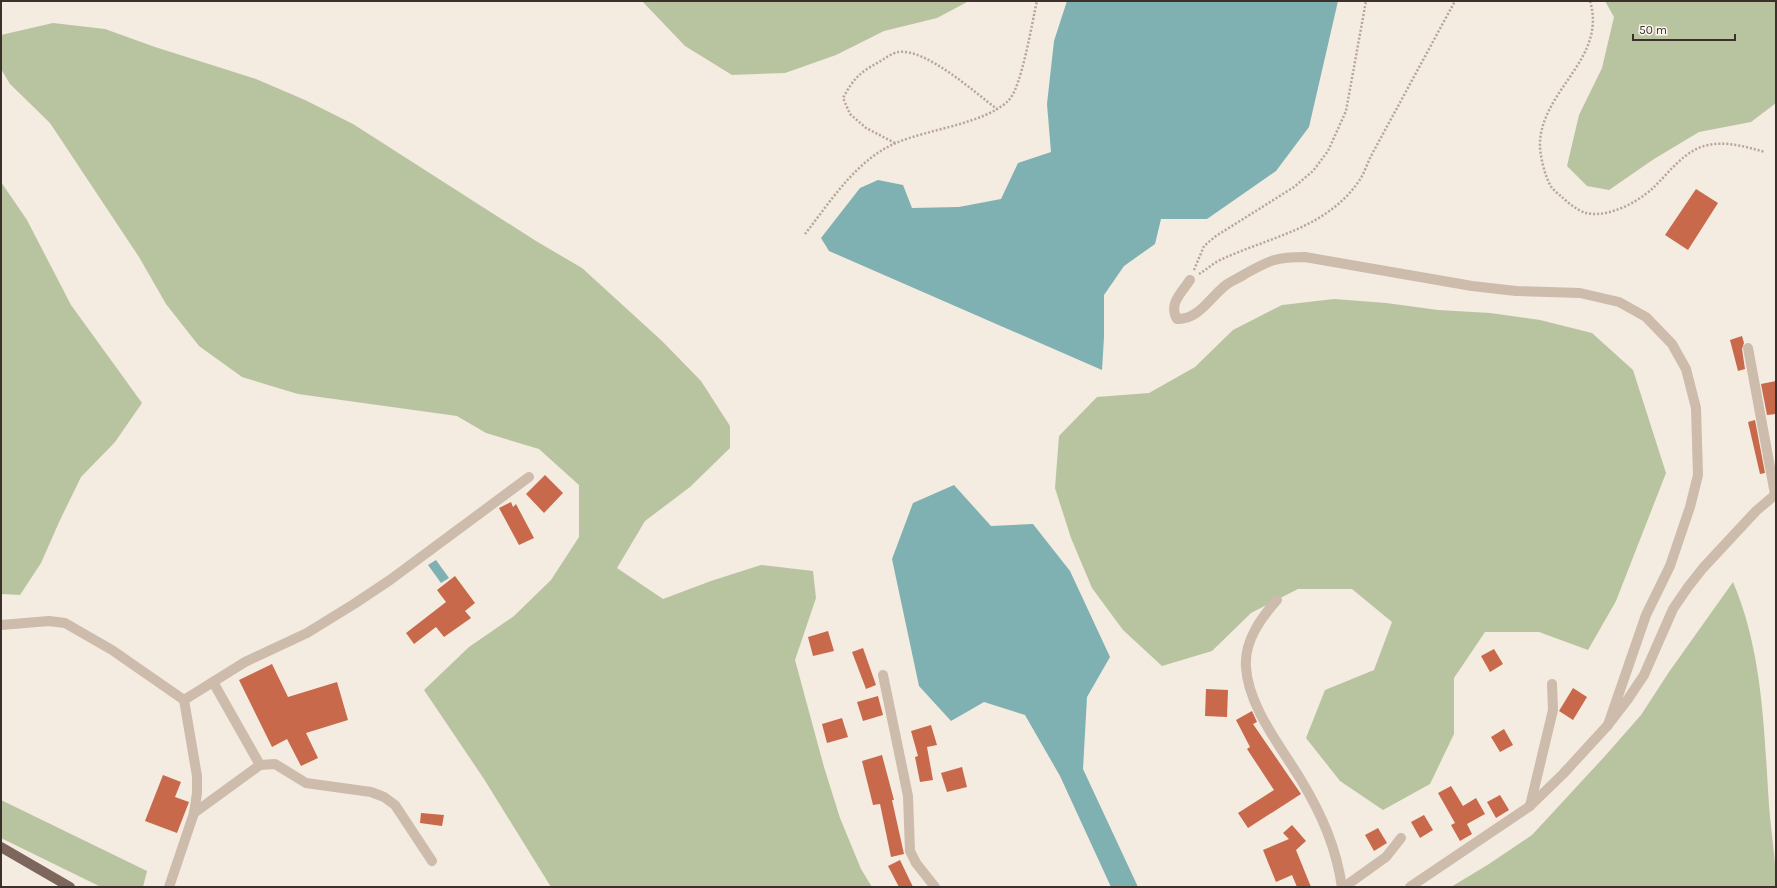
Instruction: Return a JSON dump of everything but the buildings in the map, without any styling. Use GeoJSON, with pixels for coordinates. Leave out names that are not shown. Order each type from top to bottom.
{"type":"FeatureCollection","features":[{"type":"Feature","properties":{"kind":"main road"},"geometry":{"type":"LineString","coordinates":[[1,847],[70,887]]}},
{"type":"Feature","properties":{"kind":"street"},"geometry":{"type":"LineString","coordinates":[[1190,280],[1174,303],[1173,312],[1177,319],[1186,319],[1195,314],[1226,284],[1269,260],[1286,257],[1305,257],[1472,286],[1516,291],[1580,293],[1619,302],[1646,318],[1657,328],[1672,344],[1686,369],[1696,408],[1698,475],[1690,508],[1670,566],[1646,615],[1608,725]]}},
{"type":"Feature","properties":{"kind":"street"},"geometry":{"type":"LineString","coordinates":[[1410,887],[1530,806],[1608,725],[1644,675],[1673,609],[1688,587],[1703,568],[1761,506],[1776,494],[1748,348]]}},
{"type":"Feature","properties":{"kind":"street"},"geometry":{"type":"LineString","coordinates":[[184,700],[245,662],[306,633],[354,604],[390,580],[529,477]]}},
{"type":"Feature","properties":{"kind":"street"},"geometry":{"type":"LineString","coordinates":[[1277,600],[1262,617],[1250,639],[1246,665],[1248,685],[1260,710],[1326,826],[1338,862],[1343,887],[1386,857],[1401,838]]}},
{"type":"Feature","properties":{"kind":"street"},"geometry":{"type":"LineString","coordinates":[[1,625],[49,621],[65,623],[112,650],[184,700],[198,776],[194,813],[168,887]]}},
{"type":"Feature","properties":{"kind":"street"},"geometry":{"type":"LineString","coordinates":[[883,675],[908,796],[910,851],[916,863],[935,887]]}},
{"type":"Feature","properties":{"kind":"street"},"geometry":{"type":"LineString","coordinates":[[213,682],[260,766]]}},
{"type":"Feature","properties":{"kind":"street"},"geometry":{"type":"LineString","coordinates":[[1530,806],[1553,710],[1552,684]]}},
{"type":"Feature","properties":{"kind":"street"},"geometry":{"type":"LineString","coordinates":[[194,813],[260,766],[275,764],[306,783],[371,792],[384,797],[394,805],[432,861]]}},
{"type":"Feature","properties":{"kind":"path"},"geometry":{"type":"LineString","coordinates":[[805,234],[845,182],[869,159],[896,143],[968,122],[997,109],[1010,99],[1019,83],[1037,1]]}},
{"type":"Feature","properties":{"kind":"path"},"geometry":{"type":"LineString","coordinates":[[1190,280],[1198,257],[1204,246],[1216,236],[1294,187],[1313,171],[1328,151],[1346,111],[1366,1]]}},
{"type":"Feature","properties":{"kind":"path"},"geometry":{"type":"LineString","coordinates":[[1190,280],[1219,261],[1309,225],[1344,200],[1360,180],[1371,156],[1455,1]]}},
{"type":"Feature","properties":{"kind":"path"},"geometry":{"type":"LineString","coordinates":[[1590,1],[1594,14],[1592,36],[1582,60],[1547,114],[1540,142],[1544,167],[1552,187],[1565,201],[1585,213],[1604,213],[1632,203],[1651,190],[1674,165],[1691,152],[1708,145],[1734,144],[1765,152]]}},
{"type":"Feature","properties":{"kind":"path"},"geometry":{"type":"LineString","coordinates":[[896,143],[866,128],[850,114],[843,98],[850,85],[860,73],[897,52],[912,53],[931,60],[997,109]]}},
{"type":"Feature","properties":{"kind":"green space"},"geometry":{"type":"Polygon","coordinates":[[[642,1],[969,1],[937,18],[884,31],[836,55],[785,73],[732,75],[685,46],[642,1]]]}},
{"type":"Feature","properties":{"kind":"green space"},"geometry":{"type":"Polygon","coordinates":[[[1605,1],[1776,1],[1776,103],[1751,122],[1699,132],[1654,159],[1609,190],[1587,186],[1567,166],[1579,115],[1602,68],[1614,17],[1605,1]]]}},
{"type":"Feature","properties":{"kind":"green space"},"geometry":{"type":"Polygon","coordinates":[[[53,23],[105,29],[155,47],[256,79],[305,100],[353,124],[536,241],[582,268],[662,341],[701,381],[730,426],[730,448],[690,487],[645,521],[617,568],[663,599],[711,581],[761,565],[813,571],[816,598],[795,660],[824,767],[840,818],[861,869],[872,887],[551,887],[484,779],[424,690],[469,647],[514,616],[551,580],[579,537],[579,485],[539,449],[486,433],[457,416],[298,394],[242,377],[199,346],[166,304],[139,257],[50,123],[10,84],[1,69],[1,35],[53,23]]]}},
{"type":"Feature","properties":{"kind":"green space"},"geometry":{"type":"Polygon","coordinates":[[[1,182],[27,220],[71,305],[142,403],[115,442],[81,477],[41,563],[20,595],[2,594],[1,182]]]}},
{"type":"Feature","properties":{"kind":"green space"},"geometry":{"type":"Polygon","coordinates":[[[1334,299],[1386,303],[1438,310],[1490,313],[1540,320],[1592,333],[1633,370],[1666,473],[1616,601],[1588,650],[1539,632],[1485,632],[1454,678],[1454,734],[1430,784],[1383,810],[1340,781],[1306,738],[1325,690],[1374,670],[1392,622],[1352,589],[1298,589],[1251,613],[1212,651],[1162,666],[1123,630],[1092,588],[1071,538],[1055,488],[1059,436],[1097,397],[1149,393],[1195,367],[1233,330],[1282,305],[1334,299]]]}},
{"type":"Feature","properties":{"kind":"green space"},"geometry":{"type":"Polygon","coordinates":[[[1733,582],[1751,636],[1760,692],[1776,887],[1451,887],[1532,835],[1641,715],[1669,672],[1733,582]]]}},
{"type":"Feature","properties":{"kind":"green space"},"geometry":{"type":"Polygon","coordinates":[[[1,800],[147,871],[143,887],[101,887],[1,838],[1,800]]]}},
{"type":"Feature","properties":{"kind":"water"},"geometry":{"type":"Polygon","coordinates":[[[1067,1],[1338,1],[1309,127],[1276,171],[1207,219],[1161,219],[1155,244],[1124,266],[1104,295],[1102,370],[829,251],[821,238],[860,188],[878,180],[903,185],[912,208],[959,207],[1001,199],[1018,163],[1051,152],[1047,104],[1054,41],[1067,1]]]}},
{"type":"Feature","properties":{"kind":"water"},"geometry":{"type":"Polygon","coordinates":[[[954,485],[991,526],[1033,524],[1070,571],[1110,657],[1087,697],[1083,769],[1138,887],[1111,887],[1060,776],[1025,715],[984,702],[951,721],[919,686],[892,559],[913,503],[954,485]]]}},
{"type":"Feature","properties":{"kind":"water"},"geometry":{"type":"Polygon","coordinates":[[[436,560],[449,578],[441,583],[428,565],[436,560]]]}}]}
